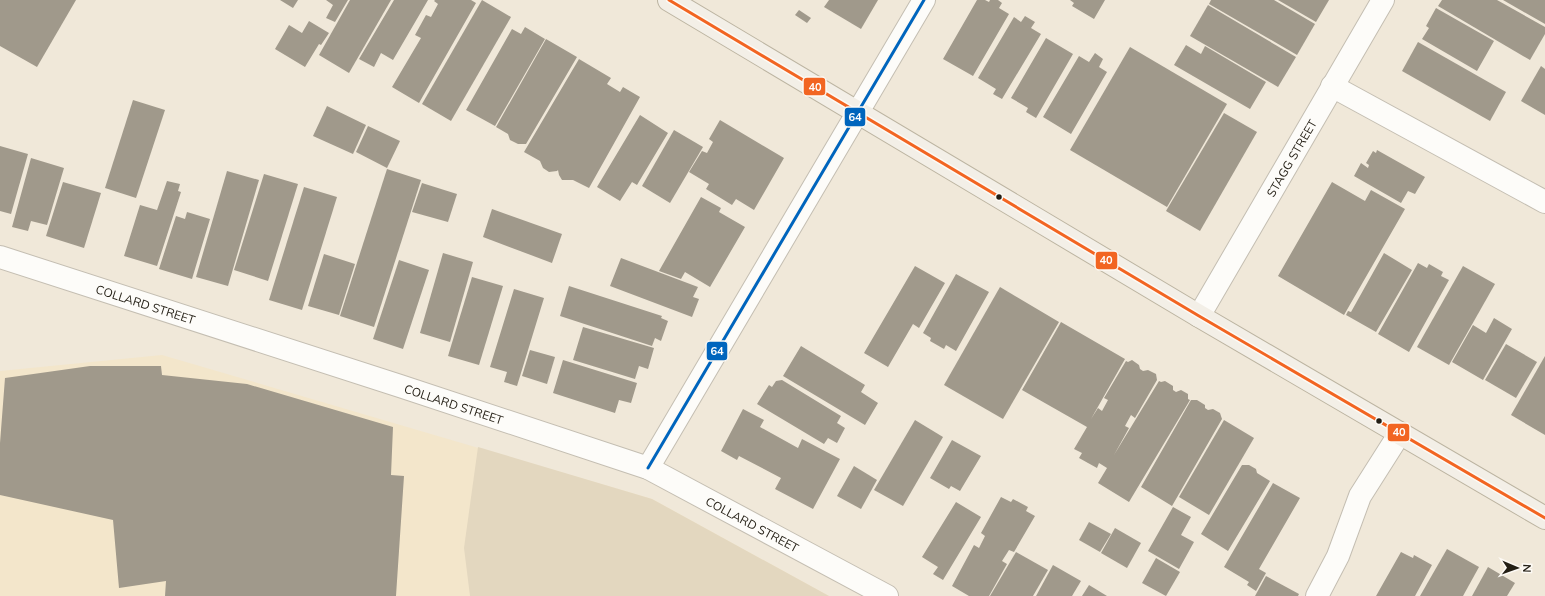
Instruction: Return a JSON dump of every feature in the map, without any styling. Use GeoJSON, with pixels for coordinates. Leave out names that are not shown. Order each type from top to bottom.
{"type":"FeatureCollection","features":[{"type":"Feature","properties":{"kind":"main road"},"geometry":{"type":"LineString","coordinates":[[668,0],[1199,316],[1545,517]]}},
{"type":"Feature","properties":{"kind":"street"},"geometry":{"type":"LineString","coordinates":[[648,468],[924,0]]}},
{"type":"Feature","properties":{"kind":"street","name":"STAGG STREET"},"geometry":{"type":"LineString","coordinates":[[1199,316],[1383,0]]}},
{"type":"Feature","properties":{"kind":"street"},"geometry":{"type":"LineString","coordinates":[[1332,86],[1545,202]]}},
{"type":"Feature","properties":{"kind":"street","name":"COLLARD STREET"},"geometry":{"type":"LineString","coordinates":[[0,257],[648,468],[887,596]]}},
{"type":"Feature","properties":{"kind":"street"},"geometry":{"type":"LineString","coordinates":[[1317,596],[1338,556],[1360,496],[1400,433]]}},
{"type":"Feature","properties":{"kind":"shaded area"},"geometry":{"type":"Polygon","coordinates":[[[162,355],[652,499],[829,596],[0,596],[0,371],[162,355]]]}},
{"type":"Feature","properties":{"kind":"shaded area"},"geometry":{"type":"Polygon","coordinates":[[[478,447],[652,499],[829,596],[470,596],[464,548],[478,447]]]}},
{"type":"Feature","properties":{"kind":"building"},"geometry":{"type":"Polygon","coordinates":[[[0,0],[76,0],[37,67],[0,46],[0,0]]]}},
{"type":"Feature","properties":{"kind":"building"},"geometry":{"type":"Polygon","coordinates":[[[280,0],[298,0],[293,8],[280,0]]]}},
{"type":"Feature","properties":{"kind":"building"},"geometry":{"type":"Polygon","coordinates":[[[326,0],[348,0],[335,22],[326,18],[333,5],[326,0]]]}},
{"type":"Feature","properties":{"kind":"building"},"geometry":{"type":"Polygon","coordinates":[[[350,0],[391,0],[349,73],[319,55],[350,0]]]}},
{"type":"Feature","properties":{"kind":"building"},"geometry":{"type":"Polygon","coordinates":[[[394,0],[428,0],[393,60],[381,53],[374,67],[359,59],[394,0]]]}},
{"type":"Feature","properties":{"kind":"building"},"geometry":{"type":"Polygon","coordinates":[[[471,0],[476,3],[419,103],[392,87],[421,38],[415,35],[426,15],[431,17],[438,4],[434,1],[471,0]]]}},
{"type":"Feature","properties":{"kind":"building"},"geometry":{"type":"Polygon","coordinates":[[[482,0],[511,17],[451,121],[422,104],[482,0]]]}},
{"type":"Feature","properties":{"kind":"building"},"geometry":{"type":"Polygon","coordinates":[[[829,0],[878,0],[861,29],[824,7],[829,0]]]}},
{"type":"Feature","properties":{"kind":"building"},"geometry":{"type":"Polygon","coordinates":[[[977,0],[985,0],[989,2],[990,0],[998,0],[1002,3],[999,8],[1009,14],[973,76],[943,59],[977,0]]]}},
{"type":"Feature","properties":{"kind":"building"},"geometry":{"type":"Polygon","coordinates":[[[1070,0],[1105,0],[1094,19],[1072,6],[1074,3],[1070,0]]]}},
{"type":"Feature","properties":{"kind":"building"},"geometry":{"type":"Polygon","coordinates":[[[1211,0],[1274,0],[1315,24],[1297,55],[1209,4],[1211,0]]]}},
{"type":"Feature","properties":{"kind":"building"},"geometry":{"type":"Polygon","coordinates":[[[1278,0],[1329,0],[1316,22],[1278,0]]]}},
{"type":"Feature","properties":{"kind":"building"},"geometry":{"type":"Polygon","coordinates":[[[1442,0],[1497,0],[1545,27],[1545,34],[1530,60],[1438,6],[1442,0]]]}},
{"type":"Feature","properties":{"kind":"building"},"geometry":{"type":"Polygon","coordinates":[[[1503,0],[1545,0],[1545,24],[1503,0]]]}},
{"type":"Feature","properties":{"kind":"building"},"geometry":{"type":"Polygon","coordinates":[[[1208,5],[1296,57],[1278,87],[1190,36],[1208,5]]]}},
{"type":"Feature","properties":{"kind":"building"},"geometry":{"type":"Polygon","coordinates":[[[1436,8],[1494,41],[1477,71],[1422,39],[1429,28],[1426,26],[1436,8]]]}},
{"type":"Feature","properties":{"kind":"building"},"geometry":{"type":"Polygon","coordinates":[[[799,10],[811,18],[807,23],[795,15],[799,10]]]}},
{"type":"Feature","properties":{"kind":"building"},"geometry":{"type":"Polygon","coordinates":[[[1025,16],[1035,22],[1031,28],[1041,34],[1002,99],[993,94],[996,89],[978,78],[1014,17],[1021,22],[1025,16]]]}},
{"type":"Feature","properties":{"kind":"building"},"geometry":{"type":"Polygon","coordinates":[[[309,21],[329,33],[321,45],[319,44],[305,67],[275,49],[289,25],[302,33],[309,21]]]}},
{"type":"Feature","properties":{"kind":"building"},"geometry":{"type":"Polygon","coordinates":[[[525,27],[545,39],[495,126],[466,110],[512,29],[521,34],[525,27]]]}},
{"type":"Feature","properties":{"kind":"building"},"geometry":{"type":"Polygon","coordinates":[[[1046,38],[1073,54],[1036,118],[1026,112],[1028,108],[1011,98],[1046,38]]]}},
{"type":"Feature","properties":{"kind":"building"},"geometry":{"type":"Polygon","coordinates":[[[546,39],[577,57],[526,144],[518,144],[510,140],[508,134],[496,127],[546,39]]]}},
{"type":"Feature","properties":{"kind":"building"},"geometry":{"type":"Polygon","coordinates":[[[1418,42],[1506,92],[1490,121],[1402,71],[1418,42]]]}},
{"type":"Feature","properties":{"kind":"building"},"geometry":{"type":"Polygon","coordinates":[[[1186,45],[1201,54],[1205,46],[1266,82],[1250,109],[1174,65],[1186,45]]]}},
{"type":"Feature","properties":{"kind":"building"},"geometry":{"type":"Polygon","coordinates":[[[1130,47],[1227,104],[1167,207],[1070,150],[1130,47]]]}},
{"type":"Feature","properties":{"kind":"building"},"geometry":{"type":"Polygon","coordinates":[[[1095,53],[1103,59],[1099,67],[1107,72],[1071,134],[1043,117],[1079,56],[1089,62],[1095,53]]]}},
{"type":"Feature","properties":{"kind":"building"},"geometry":{"type":"Polygon","coordinates":[[[579,59],[611,78],[607,84],[620,92],[623,87],[640,97],[589,188],[573,180],[562,180],[558,170],[549,172],[543,168],[540,161],[524,152],[579,59]]]}},
{"type":"Feature","properties":{"kind":"building"},"geometry":{"type":"Polygon","coordinates":[[[1541,66],[1545,69],[1545,115],[1521,101],[1541,66]]]}},
{"type":"Feature","properties":{"kind":"building"},"geometry":{"type":"Polygon","coordinates":[[[133,100],[165,110],[136,198],[105,188],[133,100]]]}},
{"type":"Feature","properties":{"kind":"building"},"geometry":{"type":"Polygon","coordinates":[[[327,106],[366,125],[353,154],[313,136],[327,106]]]}},
{"type":"Feature","properties":{"kind":"building"},"geometry":{"type":"Polygon","coordinates":[[[1224,113],[1257,132],[1200,231],[1166,211],[1224,113]]]}},
{"type":"Feature","properties":{"kind":"building"},"geometry":{"type":"Polygon","coordinates":[[[640,115],[668,133],[637,185],[632,182],[620,201],[597,187],[640,115]]]}},
{"type":"Feature","properties":{"kind":"building"},"geometry":{"type":"Polygon","coordinates":[[[720,120],[784,158],[754,210],[736,199],[732,205],[706,189],[709,184],[689,172],[702,151],[707,153],[713,142],[709,139],[720,120]]]}},
{"type":"Feature","properties":{"kind":"building"},"geometry":{"type":"Polygon","coordinates":[[[368,126],[400,141],[387,168],[356,152],[368,126]]]}},
{"type":"Feature","properties":{"kind":"building"},"geometry":{"type":"Polygon","coordinates":[[[674,130],[703,147],[670,203],[642,186],[674,130]]]}},
{"type":"Feature","properties":{"kind":"building"},"geometry":{"type":"Polygon","coordinates":[[[0,146],[28,154],[11,214],[0,211],[0,146]]]}},
{"type":"Feature","properties":{"kind":"building"},"geometry":{"type":"Polygon","coordinates":[[[1377,150],[1425,177],[1415,194],[1408,191],[1401,203],[1354,176],[1361,163],[1368,168],[1369,165],[1366,163],[1373,151],[1376,153],[1377,150]]]}},
{"type":"Feature","properties":{"kind":"building"},"geometry":{"type":"Polygon","coordinates":[[[31,158],[64,168],[47,225],[31,221],[28,231],[12,227],[31,158]]]}},
{"type":"Feature","properties":{"kind":"building"},"geometry":{"type":"Polygon","coordinates":[[[387,169],[421,180],[374,327],[340,316],[387,169]]]}},
{"type":"Feature","properties":{"kind":"building"},"geometry":{"type":"Polygon","coordinates":[[[227,171],[259,180],[228,286],[196,277],[227,171]]]}},
{"type":"Feature","properties":{"kind":"building"},"geometry":{"type":"Polygon","coordinates":[[[264,174],[298,184],[268,281],[234,270],[264,174]]]}},
{"type":"Feature","properties":{"kind":"building"},"geometry":{"type":"Polygon","coordinates":[[[167,181],[180,184],[178,191],[181,192],[157,266],[124,256],[140,205],[157,210],[167,181]]]}},
{"type":"Feature","properties":{"kind":"building"},"geometry":{"type":"Polygon","coordinates":[[[63,182],[101,193],[84,248],[46,236],[63,182]]]}},
{"type":"Feature","properties":{"kind":"building"},"geometry":{"type":"Polygon","coordinates":[[[1332,182],[1365,201],[1371,190],[1405,209],[1344,315],[1278,276],[1332,182]]]}},
{"type":"Feature","properties":{"kind":"building"},"geometry":{"type":"Polygon","coordinates":[[[422,183],[457,194],[448,222],[412,212],[422,183]]]}},
{"type":"Feature","properties":{"kind":"building"},"geometry":{"type":"Polygon","coordinates":[[[304,187],[337,197],[302,310],[269,300],[304,187]]]}},
{"type":"Feature","properties":{"kind":"building"},"geometry":{"type":"Polygon","coordinates":[[[701,197],[721,208],[719,212],[745,227],[710,287],[685,272],[681,279],[659,271],[701,197]]]}},
{"type":"Feature","properties":{"kind":"building"},"geometry":{"type":"Polygon","coordinates":[[[492,209],[562,234],[552,263],[483,237],[492,209]]]}},
{"type":"Feature","properties":{"kind":"building"},"geometry":{"type":"Polygon","coordinates":[[[187,212],[210,219],[192,279],[159,269],[176,216],[185,219],[187,212]]]}},
{"type":"Feature","properties":{"kind":"building"},"geometry":{"type":"Polygon","coordinates":[[[443,253],[473,262],[450,342],[420,333],[443,253]]]}},
{"type":"Feature","properties":{"kind":"building"},"geometry":{"type":"Polygon","coordinates":[[[1384,253],[1412,270],[1376,332],[1346,315],[1348,311],[1351,312],[1384,253]]]}},
{"type":"Feature","properties":{"kind":"building"},"geometry":{"type":"Polygon","coordinates":[[[324,254],[355,264],[339,315],[308,306],[324,254]]]}},
{"type":"Feature","properties":{"kind":"building"},"geometry":{"type":"Polygon","coordinates":[[[621,258],[698,287],[693,297],[699,299],[692,317],[610,286],[621,258]]]}},
{"type":"Feature","properties":{"kind":"building"},"geometry":{"type":"Polygon","coordinates":[[[399,260],[429,270],[403,349],[373,339],[399,260]]]}},
{"type":"Feature","properties":{"kind":"building"},"geometry":{"type":"Polygon","coordinates":[[[1418,263],[1427,268],[1429,264],[1443,272],[1441,276],[1449,280],[1409,352],[1378,334],[1418,263]]]}},
{"type":"Feature","properties":{"kind":"building"},"geometry":{"type":"Polygon","coordinates":[[[915,266],[945,283],[919,328],[913,324],[888,367],[864,353],[915,266]]]}},
{"type":"Feature","properties":{"kind":"building"},"geometry":{"type":"Polygon","coordinates":[[[1463,266],[1495,284],[1449,365],[1417,347],[1463,266]]]}},
{"type":"Feature","properties":{"kind":"building"},"geometry":{"type":"Polygon","coordinates":[[[956,274],[989,292],[956,351],[946,345],[944,349],[930,341],[931,338],[923,333],[956,274]]]}},
{"type":"Feature","properties":{"kind":"building"},"geometry":{"type":"Polygon","coordinates":[[[472,277],[503,286],[479,365],[448,356],[472,277]]]}},
{"type":"Feature","properties":{"kind":"building"},"geometry":{"type":"Polygon","coordinates":[[[569,286],[662,316],[661,318],[668,321],[661,341],[655,338],[652,346],[560,316],[569,286]]]}},
{"type":"Feature","properties":{"kind":"building"},"geometry":{"type":"Polygon","coordinates":[[[1000,287],[1059,322],[1003,419],[944,385],[1000,287]]]}},
{"type":"Feature","properties":{"kind":"building"},"geometry":{"type":"Polygon","coordinates":[[[514,289],[544,298],[517,386],[504,382],[507,372],[490,367],[514,289]]]}},
{"type":"Feature","properties":{"kind":"building"},"geometry":{"type":"Polygon","coordinates":[[[1494,318],[1512,329],[1483,380],[1452,362],[1473,325],[1486,333],[1494,318]]]}},
{"type":"Feature","properties":{"kind":"building"},"geometry":{"type":"Polygon","coordinates":[[[1061,322],[1125,359],[1091,419],[1098,408],[1102,411],[1108,400],[1104,398],[1126,361],[1128,362],[1132,360],[1139,365],[1140,369],[1143,371],[1148,370],[1156,374],[1157,380],[1135,418],[1131,415],[1125,426],[1129,428],[1114,455],[1159,381],[1165,381],[1173,386],[1173,390],[1176,392],[1181,390],[1188,394],[1188,399],[1190,400],[1129,502],[1098,483],[1107,468],[1099,463],[1097,468],[1079,458],[1082,453],[1074,449],[1087,427],[1022,390],[1061,322]]]}},
{"type":"Feature","properties":{"kind":"building"},"geometry":{"type":"Polygon","coordinates":[[[583,327],[654,348],[648,369],[639,366],[635,379],[573,360],[583,327]]]}},
{"type":"Feature","properties":{"kind":"building"},"geometry":{"type":"Polygon","coordinates":[[[1506,344],[1537,362],[1516,398],[1485,380],[1506,344]]]}},
{"type":"Feature","properties":{"kind":"building"},"geometry":{"type":"Polygon","coordinates":[[[801,346],[865,385],[861,392],[878,403],[865,425],[783,376],[801,346]]]}},
{"type":"Feature","properties":{"kind":"building"},"geometry":{"type":"Polygon","coordinates":[[[530,350],[555,357],[547,384],[522,376],[530,350]]]}},
{"type":"Feature","properties":{"kind":"building"},"geometry":{"type":"Polygon","coordinates":[[[1545,356],[1545,435],[1511,415],[1545,356]]]}},
{"type":"Feature","properties":{"kind":"building"},"geometry":{"type":"Polygon","coordinates":[[[563,360],[637,383],[631,403],[619,400],[615,413],[553,393],[563,360]]]}},
{"type":"Feature","properties":{"kind":"building"},"geometry":{"type":"Polygon","coordinates":[[[90,366],[161,366],[162,375],[247,384],[393,427],[391,475],[404,476],[396,596],[165,596],[166,581],[119,588],[113,520],[0,495],[0,443],[5,378],[90,366]]]}},
{"type":"Feature","properties":{"kind":"building"},"geometry":{"type":"Polygon","coordinates":[[[782,380],[841,416],[837,423],[845,428],[837,443],[828,438],[824,444],[757,404],[769,385],[772,387],[776,381],[782,380]]]}},
{"type":"Feature","properties":{"kind":"building"},"geometry":{"type":"Polygon","coordinates":[[[1191,400],[1197,400],[1205,405],[1205,408],[1208,410],[1213,409],[1220,413],[1222,419],[1172,506],[1141,487],[1191,400]]]}},
{"type":"Feature","properties":{"kind":"building"},"geometry":{"type":"Polygon","coordinates":[[[743,409],[764,420],[760,427],[798,448],[802,439],[840,459],[813,509],[775,489],[781,478],[739,456],[737,460],[721,451],[743,409]]]}},
{"type":"Feature","properties":{"kind":"building"},"geometry":{"type":"Polygon","coordinates":[[[915,420],[943,437],[903,506],[874,490],[915,420]]]}},
{"type":"Feature","properties":{"kind":"building"},"geometry":{"type":"Polygon","coordinates":[[[1224,420],[1254,438],[1209,515],[1179,497],[1224,420]]]}},
{"type":"Feature","properties":{"kind":"building"},"geometry":{"type":"Polygon","coordinates":[[[952,440],[981,456],[960,491],[951,486],[949,489],[930,478],[952,440]]]}},
{"type":"Feature","properties":{"kind":"building"},"geometry":{"type":"Polygon","coordinates":[[[1242,465],[1249,465],[1256,469],[1257,473],[1270,481],[1228,551],[1201,534],[1242,465]]]}},
{"type":"Feature","properties":{"kind":"building"},"geometry":{"type":"Polygon","coordinates":[[[854,466],[877,480],[861,509],[837,496],[854,466]]]}},
{"type":"Feature","properties":{"kind":"building"},"geometry":{"type":"Polygon","coordinates":[[[1273,483],[1300,498],[1259,569],[1266,573],[1256,591],[1247,585],[1249,582],[1224,567],[1273,483]]]}},
{"type":"Feature","properties":{"kind":"building"},"geometry":{"type":"Polygon","coordinates":[[[1001,497],[1011,502],[1013,499],[1028,507],[1026,511],[1035,516],[1014,552],[1009,550],[1002,561],[1007,564],[989,596],[969,596],[952,586],[974,545],[979,548],[985,536],[981,533],[1001,497]]]}},
{"type":"Feature","properties":{"kind":"building"},"geometry":{"type":"Polygon","coordinates":[[[956,502],[981,517],[943,580],[933,574],[938,567],[922,557],[956,502]]]}},
{"type":"Feature","properties":{"kind":"building"},"geometry":{"type":"Polygon","coordinates":[[[1173,507],[1191,517],[1181,535],[1194,542],[1179,569],[1148,551],[1173,507]]]}},
{"type":"Feature","properties":{"kind":"building"},"geometry":{"type":"Polygon","coordinates":[[[1089,522],[1111,534],[1100,552],[1079,540],[1089,522]]]}},
{"type":"Feature","properties":{"kind":"building"},"geometry":{"type":"Polygon","coordinates":[[[1115,528],[1141,543],[1127,568],[1101,553],[1115,528]]]}},
{"type":"Feature","properties":{"kind":"building"},"geometry":{"type":"Polygon","coordinates":[[[1447,549],[1479,567],[1463,596],[1420,596],[1447,549]]]}},
{"type":"Feature","properties":{"kind":"building"},"geometry":{"type":"Polygon","coordinates":[[[1016,552],[1048,570],[1033,596],[990,596],[1016,552]]]}},
{"type":"Feature","properties":{"kind":"building"},"geometry":{"type":"Polygon","coordinates":[[[1401,552],[1413,558],[1414,555],[1432,565],[1415,596],[1376,596],[1401,552]]]}},
{"type":"Feature","properties":{"kind":"building"},"geometry":{"type":"Polygon","coordinates":[[[1156,558],[1180,572],[1166,596],[1142,583],[1156,558]]]}},
{"type":"Feature","properties":{"kind":"building"},"geometry":{"type":"Polygon","coordinates":[[[1053,565],[1081,581],[1072,596],[1036,596],[1053,565]]]}},
{"type":"Feature","properties":{"kind":"building"},"geometry":{"type":"Polygon","coordinates":[[[1488,567],[1515,583],[1507,596],[1472,596],[1488,567]]]}},
{"type":"Feature","properties":{"kind":"building"},"geometry":{"type":"Polygon","coordinates":[[[1266,576],[1299,594],[1298,596],[1255,596],[1266,576]]]}},
{"type":"Feature","properties":{"kind":"building"},"geometry":{"type":"Polygon","coordinates":[[[1089,585],[1107,596],[1082,596],[1089,585]]]}},
{"type":"Feature","properties":{"kind":"transit line","name":"40"},"geometry":{"type":"LineString","coordinates":[[669,0],[1199,316],[1545,518]]}},
{"type":"Feature","properties":{"kind":"transit line","name":"64"},"geometry":{"type":"LineString","coordinates":[[648,468],[924,0]]}}]}
